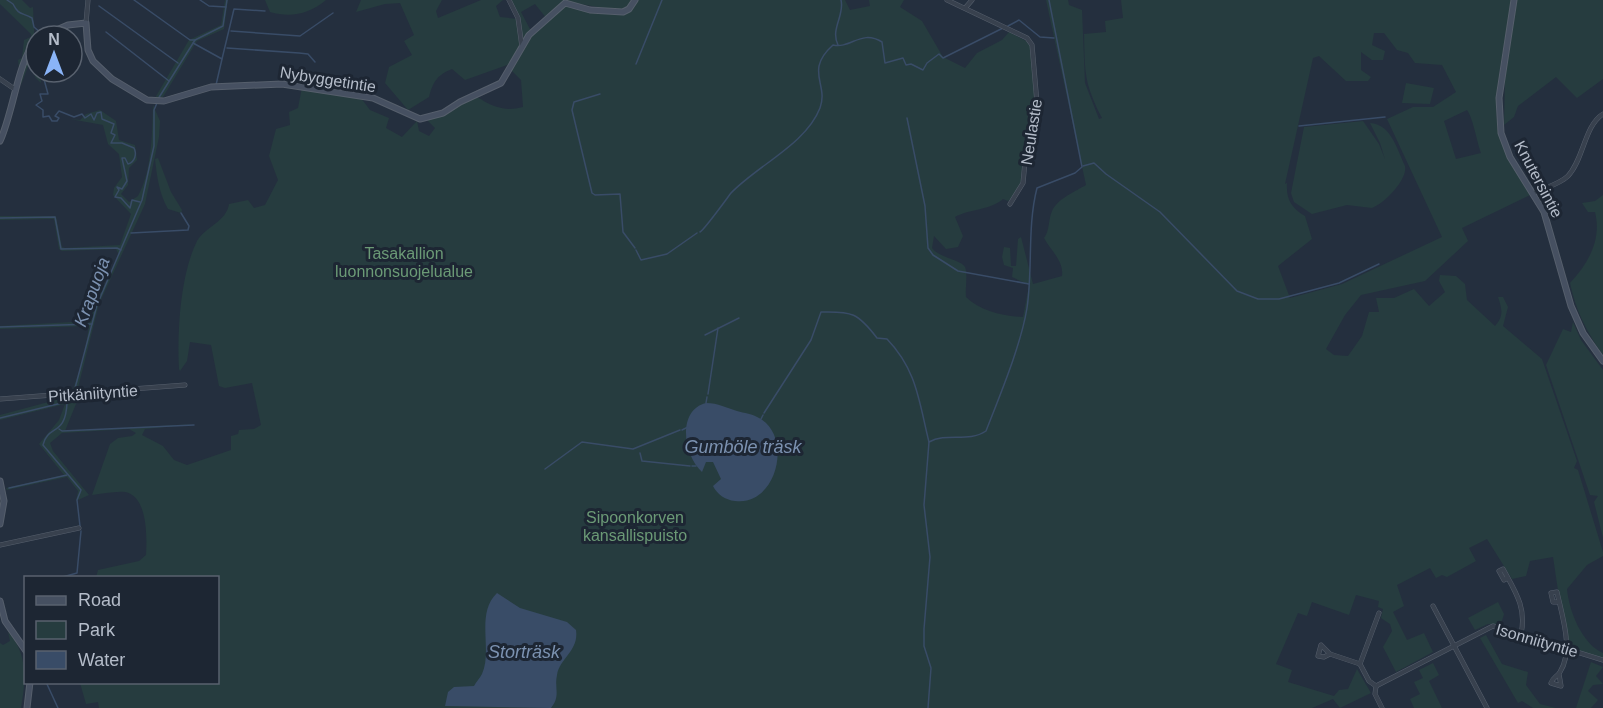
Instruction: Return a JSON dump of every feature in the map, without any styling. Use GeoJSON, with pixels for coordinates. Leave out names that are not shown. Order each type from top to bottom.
{"type":"FeatureCollection","features":[{"type":"Feature","properties":{"kind":"street"},"geometry":{"type":"LineString","coordinates":[[71,24],[86,22],[88,0]]}},
{"type":"Feature","properties":{"kind":"street"},"geometry":{"type":"LineString","coordinates":[[509,0],[518,18],[522,48]]}},
{"type":"Feature","properties":{"kind":"street","name":"Nybyggetintie"},"geometry":{"type":"LineString","coordinates":[[86,22],[88,50],[93,61],[112,79],[147,100],[164,100],[211,87],[282,84],[373,98],[416,118],[443,113],[460,102],[495,87],[504,80],[529,35],[565,3],[620,13],[626,12],[635,0]]}},
{"type":"Feature","properties":{"kind":"street","name":"Neulastie"},"geometry":{"type":"LineString","coordinates":[[947,0],[1003,29],[1027,38],[1032,45],[1038,94],[1026,152],[1023,183],[1010,204]]}},
{"type":"Feature","properties":{"kind":"street"},"geometry":{"type":"LineString","coordinates":[[966,8],[972,0]]}},
{"type":"Feature","properties":{"kind":"street","name":"Knutersintie"},"geometry":{"type":"LineString","coordinates":[[1514,0],[1498,98],[1498,120],[1510,157],[1534,193],[1549,227],[1571,306],[1583,333],[1603,361]]}},
{"type":"Feature","properties":{"kind":"street"},"geometry":{"type":"LineString","coordinates":[[0,141],[10,118],[24,68]]}},
{"type":"Feature","properties":{"kind":"street"},"geometry":{"type":"LineString","coordinates":[[0,79],[17,91]]}},
{"type":"Feature","properties":{"kind":"street"},"geometry":{"type":"LineString","coordinates":[[1534,193],[1570,174],[1582,156],[1597,119],[1603,114]]}},
{"type":"Feature","properties":{"kind":"street","name":"Pitkäniityntie"},"geometry":{"type":"LineString","coordinates":[[0,399],[185,385]]}},
{"type":"Feature","properties":{"kind":"street"},"geometry":{"type":"LineString","coordinates":[[0,481],[4,501],[0,524]]}},
{"type":"Feature","properties":{"kind":"street"},"geometry":{"type":"LineString","coordinates":[[0,545],[79,528]]}},
{"type":"Feature","properties":{"kind":"street"},"geometry":{"type":"LineString","coordinates":[[1508,578],[1523,611],[1521,634]]}},
{"type":"Feature","properties":{"kind":"street"},"geometry":{"type":"LineString","coordinates":[[0,601],[1,612],[24,648]]}},
{"type":"Feature","properties":{"kind":"street"},"geometry":{"type":"LineString","coordinates":[[1559,602],[1567,649],[1559,674]]}},
{"type":"Feature","properties":{"kind":"street"},"geometry":{"type":"LineString","coordinates":[[1433,606],[1487,708]]}},
{"type":"Feature","properties":{"kind":"street"},"geometry":{"type":"LineString","coordinates":[[1360,664],[1379,613]]}},
{"type":"Feature","properties":{"kind":"street","name":"Isonniityntie"},"geometry":{"type":"LineString","coordinates":[[1376,686],[1490,626],[1603,660]]}},
{"type":"Feature","properties":{"kind":"street"},"geometry":{"type":"LineString","coordinates":[[1330,654],[1360,664],[1369,681],[1376,686],[1375,694],[1382,708]]}},
{"type":"Feature","properties":{"kind":"street"},"geometry":{"type":"LineString","coordinates":[[27,708],[30,684]]}},
{"type":"Feature","properties":{"kind":"green space"},"geometry":{"type":"Polygon","coordinates":[[[0,0],[22,0],[30,8],[33,7],[34,24],[24,24],[24,27],[0,4],[0,0]]]}},
{"type":"Feature","properties":{"kind":"green space"},"geometry":{"type":"Polygon","coordinates":[[[225,0],[228,0],[224,29],[197,41],[163,97],[155,98],[189,40],[221,25],[225,0]]]}},
{"type":"Feature","properties":{"kind":"green space"},"geometry":{"type":"Polygon","coordinates":[[[265,0],[326,0],[306,12],[285,15],[270,12],[265,0]]]}},
{"type":"Feature","properties":{"kind":"green space"},"geometry":{"type":"Polygon","coordinates":[[[361,0],[442,0],[436,11],[438,18],[481,0],[503,0],[496,6],[500,17],[518,19],[509,0],[633,0],[628,8],[620,11],[564,1],[547,19],[535,4],[521,12],[531,31],[513,63],[465,80],[452,69],[436,80],[429,97],[408,110],[385,83],[389,67],[412,55],[404,41],[414,35],[400,3],[385,4],[356,12],[361,0]]]}},
{"type":"Feature","properties":{"kind":"green space"},"geometry":{"type":"Polygon","coordinates":[[[637,0],[845,0],[850,10],[870,6],[869,0],[904,0],[900,7],[922,21],[943,57],[965,68],[977,53],[1002,40],[1009,32],[1030,43],[1035,97],[1031,116],[1028,117],[1029,124],[1022,156],[1022,177],[1018,191],[1008,201],[1003,199],[998,203],[955,217],[963,236],[958,247],[946,249],[934,236],[932,248],[960,262],[965,267],[966,297],[972,302],[992,312],[1023,317],[1029,285],[1012,277],[1013,268],[1004,265],[1002,257],[1004,247],[1010,248],[1011,266],[1016,266],[1018,239],[1021,237],[1033,284],[1062,276],[1059,261],[1044,238],[1054,207],[1086,185],[1046,0],[1068,0],[1069,5],[1082,10],[1085,83],[1099,119],[1102,118],[1087,78],[1084,34],[1106,32],[1105,21],[1123,18],[1121,0],[1512,0],[1500,70],[1497,123],[1506,153],[1532,194],[1462,228],[1468,241],[1425,281],[1361,295],[1345,315],[1326,349],[1334,355],[1348,356],[1362,336],[1369,312],[1379,312],[1376,298],[1394,298],[1414,289],[1429,306],[1445,292],[1439,281],[1440,275],[1456,276],[1465,284],[1467,300],[1495,326],[1500,319],[1501,312],[1498,297],[1503,297],[1508,307],[1503,326],[1542,359],[1577,461],[1574,468],[1578,470],[1603,552],[1603,556],[1587,565],[1567,589],[1578,626],[1589,642],[1603,653],[1603,660],[1569,649],[1566,644],[1553,557],[1530,561],[1526,576],[1512,579],[1487,539],[1469,548],[1476,561],[1447,577],[1442,575],[1436,578],[1430,568],[1397,585],[1404,606],[1393,612],[1407,640],[1424,633],[1433,652],[1396,672],[1383,647],[1392,631],[1390,624],[1381,618],[1383,609],[1378,607],[1379,601],[1356,595],[1349,615],[1312,602],[1307,616],[1298,613],[1276,664],[1292,670],[1288,682],[1334,696],[1339,690],[1348,689],[1357,669],[1371,693],[1340,708],[1333,699],[1312,708],[99,708],[98,702],[86,704],[80,684],[219,684],[219,576],[96,576],[98,570],[139,561],[146,555],[142,509],[133,495],[113,492],[92,495],[110,444],[118,438],[132,436],[136,433],[129,429],[62,433],[50,443],[53,451],[89,495],[76,501],[78,491],[67,477],[7,490],[6,488],[64,475],[39,444],[59,420],[65,404],[0,420],[0,415],[67,397],[82,397],[78,399],[65,431],[195,424],[145,429],[142,435],[163,446],[174,460],[187,465],[231,450],[231,436],[238,434],[239,430],[254,429],[261,425],[252,383],[225,388],[219,386],[211,345],[190,342],[187,361],[180,371],[179,339],[183,287],[197,241],[220,220],[229,204],[248,200],[254,208],[265,205],[278,180],[269,156],[276,129],[290,125],[289,112],[298,108],[302,87],[361,98],[370,110],[389,118],[386,128],[402,137],[417,121],[419,131],[429,136],[435,128],[426,119],[477,97],[499,108],[523,107],[521,80],[511,70],[531,36],[565,5],[623,14],[631,10],[637,0]],[[1374,33],[1372,45],[1385,51],[1383,60],[1372,60],[1361,52],[1361,70],[1371,77],[1368,81],[1346,81],[1319,56],[1313,58],[1285,184],[1287,183],[1290,202],[1305,216],[1312,239],[1278,266],[1290,298],[1342,284],[1442,237],[1387,119],[1413,107],[1433,107],[1456,92],[1442,65],[1415,63],[1408,53],[1397,50],[1384,33],[1374,33]],[[1467,110],[1444,121],[1456,159],[1481,153],[1467,110]]]}},
{"type":"Feature","properties":{"kind":"green space"},"geometry":{"type":"Polygon","coordinates":[[[1517,0],[1603,0],[1603,79],[1577,98],[1556,77],[1518,106],[1514,117],[1504,125],[1505,78],[1517,0]]]}},
{"type":"Feature","properties":{"kind":"green space"},"geometry":{"type":"Polygon","coordinates":[[[24,40],[24,77],[21,85],[18,60],[22,58],[24,40]]]}},
{"type":"Feature","properties":{"kind":"green space"},"geometry":{"type":"Polygon","coordinates":[[[1406,83],[1434,88],[1430,104],[1402,103],[1406,83]]]}},
{"type":"Feature","properties":{"kind":"green space"},"geometry":{"type":"Polygon","coordinates":[[[153,105],[160,121],[159,137],[145,204],[99,304],[77,392],[72,392],[84,357],[89,326],[0,329],[0,326],[90,321],[95,305],[119,255],[116,249],[62,251],[59,249],[54,219],[0,220],[0,216],[56,216],[62,247],[65,248],[120,245],[131,214],[113,195],[114,188],[122,177],[119,154],[108,144],[103,125],[70,119],[80,120],[86,114],[100,110],[116,121],[119,140],[135,145],[137,160],[129,168],[128,185],[121,194],[129,202],[138,196],[146,175],[153,105]]]}},
{"type":"Feature","properties":{"kind":"green space"},"geometry":{"type":"Polygon","coordinates":[[[1363,121],[1379,144],[1385,159],[1380,143],[1370,123],[1383,128],[1396,145],[1405,171],[1394,190],[1372,208],[1347,205],[1312,214],[1294,202],[1291,193],[1304,127],[1363,121]]]}},
{"type":"Feature","properties":{"kind":"green space"},"geometry":{"type":"Polygon","coordinates":[[[158,158],[171,192],[182,210],[181,213],[168,209],[165,203],[160,191],[157,172],[155,159],[158,158]]]}},
{"type":"Feature","properties":{"kind":"green space"},"geometry":{"type":"Polygon","coordinates":[[[1603,195],[1603,355],[1582,320],[1570,283],[1588,260],[1597,232],[1595,212],[1588,212],[1582,203],[1595,201],[1603,195]]]}},
{"type":"Feature","properties":{"kind":"green space"},"geometry":{"type":"Polygon","coordinates":[[[1573,322],[1581,340],[1603,370],[1603,538],[1594,502],[1598,496],[1590,495],[1546,365],[1563,329],[1571,332],[1573,322]]]}},
{"type":"Feature","properties":{"kind":"green space"},"geometry":{"type":"Polygon","coordinates":[[[1498,602],[1504,614],[1501,624],[1488,624],[1475,630],[1468,618],[1498,602]]]}},
{"type":"Feature","properties":{"kind":"green space"},"geometry":{"type":"Polygon","coordinates":[[[8,632],[19,649],[24,668],[21,708],[0,708],[0,643],[3,645],[10,641],[8,632]]]}},
{"type":"Feature","properties":{"kind":"green space"},"geometry":{"type":"Polygon","coordinates":[[[1486,635],[1502,664],[1528,672],[1526,685],[1540,704],[1556,708],[1533,708],[1522,701],[1518,703],[1480,638],[1486,635]]]}},
{"type":"Feature","properties":{"kind":"green space"},"geometry":{"type":"Polygon","coordinates":[[[1591,662],[1603,667],[1596,676],[1603,684],[1593,685],[1588,691],[1598,700],[1591,708],[1576,708],[1591,662]]]}},
{"type":"Feature","properties":{"kind":"green space"},"geometry":{"type":"Polygon","coordinates":[[[1433,663],[1439,675],[1429,681],[1442,708],[1414,708],[1410,699],[1420,694],[1414,682],[1423,678],[1419,670],[1433,663]]]}},
{"type":"Feature","properties":{"kind":"water","name":"Gumböle träsk"},"geometry":{"type":"Polygon","coordinates":[[[706,403],[757,417],[770,427],[776,440],[778,454],[776,469],[770,482],[761,493],[749,500],[735,501],[722,496],[713,486],[721,479],[713,462],[706,462],[702,472],[691,455],[687,445],[687,423],[690,414],[697,407],[706,403]]]}},
{"type":"Feature","properties":{"kind":"water","name":"Storträsk"},"geometry":{"type":"Polygon","coordinates":[[[497,593],[520,608],[567,622],[576,630],[575,644],[559,669],[556,680],[556,700],[551,708],[445,706],[448,692],[454,687],[474,686],[482,674],[486,654],[487,611],[497,593]]]}},
{"type":"Feature","properties":{"kind":"waterway"},"geometry":{"type":"LineString","coordinates":[[7,0],[19,12],[32,18],[33,24]]}},
{"type":"Feature","properties":{"kind":"waterway"},"geometry":{"type":"LineString","coordinates":[[134,0],[190,40],[195,40]]}},
{"type":"Feature","properties":{"kind":"waterway"},"geometry":{"type":"LineString","coordinates":[[200,0],[209,6],[226,7]]}},
{"type":"Feature","properties":{"kind":"waterway"},"geometry":{"type":"LineString","coordinates":[[158,99],[195,40],[223,26],[227,0]]}},
{"type":"Feature","properties":{"kind":"waterway"},"geometry":{"type":"LineString","coordinates":[[636,64],[662,0]]}},
{"type":"Feature","properties":{"kind":"waterway"},"geometry":{"type":"LineString","coordinates":[[838,45],[836,28],[842,6],[841,0]]}},
{"type":"Feature","properties":{"kind":"waterway"},"geometry":{"type":"LineString","coordinates":[[928,708],[931,668],[924,646],[924,629],[930,557],[924,505],[929,442],[943,438],[979,435],[986,431],[1010,370],[1027,308],[1032,218],[1037,188],[1075,173],[1082,167],[1049,0]]}},
{"type":"Feature","properties":{"kind":"waterway"},"geometry":{"type":"LineString","coordinates":[[99,6],[178,63]]}},
{"type":"Feature","properties":{"kind":"waterway"},"geometry":{"type":"LineString","coordinates":[[193,43],[222,59],[234,9],[265,11]]}},
{"type":"Feature","properties":{"kind":"waterway"},"geometry":{"type":"LineString","coordinates":[[231,31],[300,36],[333,13]]}},
{"type":"Feature","properties":{"kind":"waterway"},"geometry":{"type":"LineString","coordinates":[[1008,26],[1019,20],[1040,37],[1054,38]]}},
{"type":"Feature","properties":{"kind":"waterway"},"geometry":{"type":"LineString","coordinates":[[700,232],[731,193],[793,143],[813,121],[822,99],[819,77],[820,62],[833,45],[845,44],[862,38],[875,39],[882,42],[885,63],[903,58],[906,65],[911,64],[923,70],[927,63],[939,54],[943,58],[1003,28]]}},
{"type":"Feature","properties":{"kind":"waterway"},"geometry":{"type":"LineString","coordinates":[[106,32],[169,81]]}},
{"type":"Feature","properties":{"kind":"waterway"},"geometry":{"type":"LineString","coordinates":[[227,48],[308,54],[315,62]]}},
{"type":"Feature","properties":{"kind":"waterway"},"geometry":{"type":"LineString","coordinates":[[216,85],[222,59]]}},
{"type":"Feature","properties":{"kind":"waterway"},"geometry":{"type":"LineString","coordinates":[[45,84],[48,94],[40,94],[42,101],[36,105],[43,110],[43,117],[49,116],[52,121],[57,121],[59,118],[55,116],[59,111],[74,117],[82,114],[85,118],[91,114],[94,120],[97,113],[101,112],[102,119],[114,124],[111,133],[115,135],[111,143],[122,143],[134,148],[135,155],[132,162],[128,164],[125,158],[122,158],[127,181],[122,189],[117,187],[119,190],[115,197],[121,198],[130,208],[132,200],[140,202]]}},
{"type":"Feature","properties":{"kind":"waterway"},"geometry":{"type":"LineString","coordinates":[[170,97],[200,88]]}},
{"type":"Feature","properties":{"kind":"waterway"},"geometry":{"type":"LineString","coordinates":[[600,94],[574,102],[572,110],[592,193],[595,195],[620,194],[623,232],[635,248]]}},
{"type":"Feature","properties":{"kind":"waterway","name":"Krapuoja"},"geometry":{"type":"LineString","coordinates":[[74,392],[97,305],[142,200],[154,146],[154,110],[157,103]]}},
{"type":"Feature","properties":{"kind":"waterway"},"geometry":{"type":"LineString","coordinates":[[1299,126],[1385,117]]}},
{"type":"Feature","properties":{"kind":"waterway"},"geometry":{"type":"LineString","coordinates":[[907,118],[925,206],[928,248],[933,255],[958,271],[1029,284]]}},
{"type":"Feature","properties":{"kind":"waterway"},"geometry":{"type":"LineString","coordinates":[[1083,166],[1094,163],[1160,212],[1237,291],[1258,299],[1279,299],[1339,283],[1379,264]]}},
{"type":"Feature","properties":{"kind":"waterway"},"geometry":{"type":"LineString","coordinates":[[131,233],[188,230],[189,226],[181,213]]}},
{"type":"Feature","properties":{"kind":"waterway"},"geometry":{"type":"LineString","coordinates":[[0,218],[55,217],[61,249],[117,248],[121,250]]}},
{"type":"Feature","properties":{"kind":"waterway"},"geometry":{"type":"LineString","coordinates":[[636,250],[641,260],[667,254],[697,233]]}},
{"type":"Feature","properties":{"kind":"waterway"},"geometry":{"type":"LineString","coordinates":[[764,413],[811,340],[821,312],[847,313],[865,323],[877,338],[887,339],[905,363],[916,387],[929,442]]}},
{"type":"Feature","properties":{"kind":"waterway"},"geometry":{"type":"LineString","coordinates":[[705,335],[739,318]]}},
{"type":"Feature","properties":{"kind":"waterway"},"geometry":{"type":"LineString","coordinates":[[0,327],[92,324]]}},
{"type":"Feature","properties":{"kind":"waterway"},"geometry":{"type":"LineString","coordinates":[[708,394],[718,328]]}},
{"type":"Feature","properties":{"kind":"waterway"},"geometry":{"type":"LineString","coordinates":[[706,403],[707,397]]}},
{"type":"Feature","properties":{"kind":"waterway"},"geometry":{"type":"LineString","coordinates":[[71,399],[67,402],[64,421],[49,434],[43,445],[81,490],[77,500],[80,526]]}},
{"type":"Feature","properties":{"kind":"waterway"},"geometry":{"type":"LineString","coordinates":[[0,418],[66,402]]}},
{"type":"Feature","properties":{"kind":"waterway"},"geometry":{"type":"LineString","coordinates":[[761,419],[763,415]]}},
{"type":"Feature","properties":{"kind":"waterway"},"geometry":{"type":"LineString","coordinates":[[59,429],[62,431],[194,425]]}},
{"type":"Feature","properties":{"kind":"waterway"},"geometry":{"type":"LineString","coordinates":[[682,430],[688,427]]}},
{"type":"Feature","properties":{"kind":"waterway"},"geometry":{"type":"LineString","coordinates":[[545,469],[582,442],[633,449],[680,430]]}},
{"type":"Feature","properties":{"kind":"waterway"},"geometry":{"type":"LineString","coordinates":[[640,453],[642,461],[690,466]]}},
{"type":"Feature","properties":{"kind":"waterway"},"geometry":{"type":"LineString","coordinates":[[9,488],[67,475]]}},
{"type":"Feature","properties":{"kind":"waterway"},"geometry":{"type":"LineString","coordinates":[[66,576],[77,573],[81,531]]}},
{"type":"Feature","properties":{"kind":"waterway"},"geometry":{"type":"LineString","coordinates":[[47,684],[58,708]]}},
{"type":"Feature","properties":{"kind":"park label","name":"Tasakallion luonnonsuojelualue"},"geometry":{"type":"Point","coordinates":[404,262]}},
{"type":"Feature","properties":{"kind":"park label","name":"Sipoonkorven kansallispuisto"},"geometry":{"type":"Point","coordinates":[635,526]}}]}
